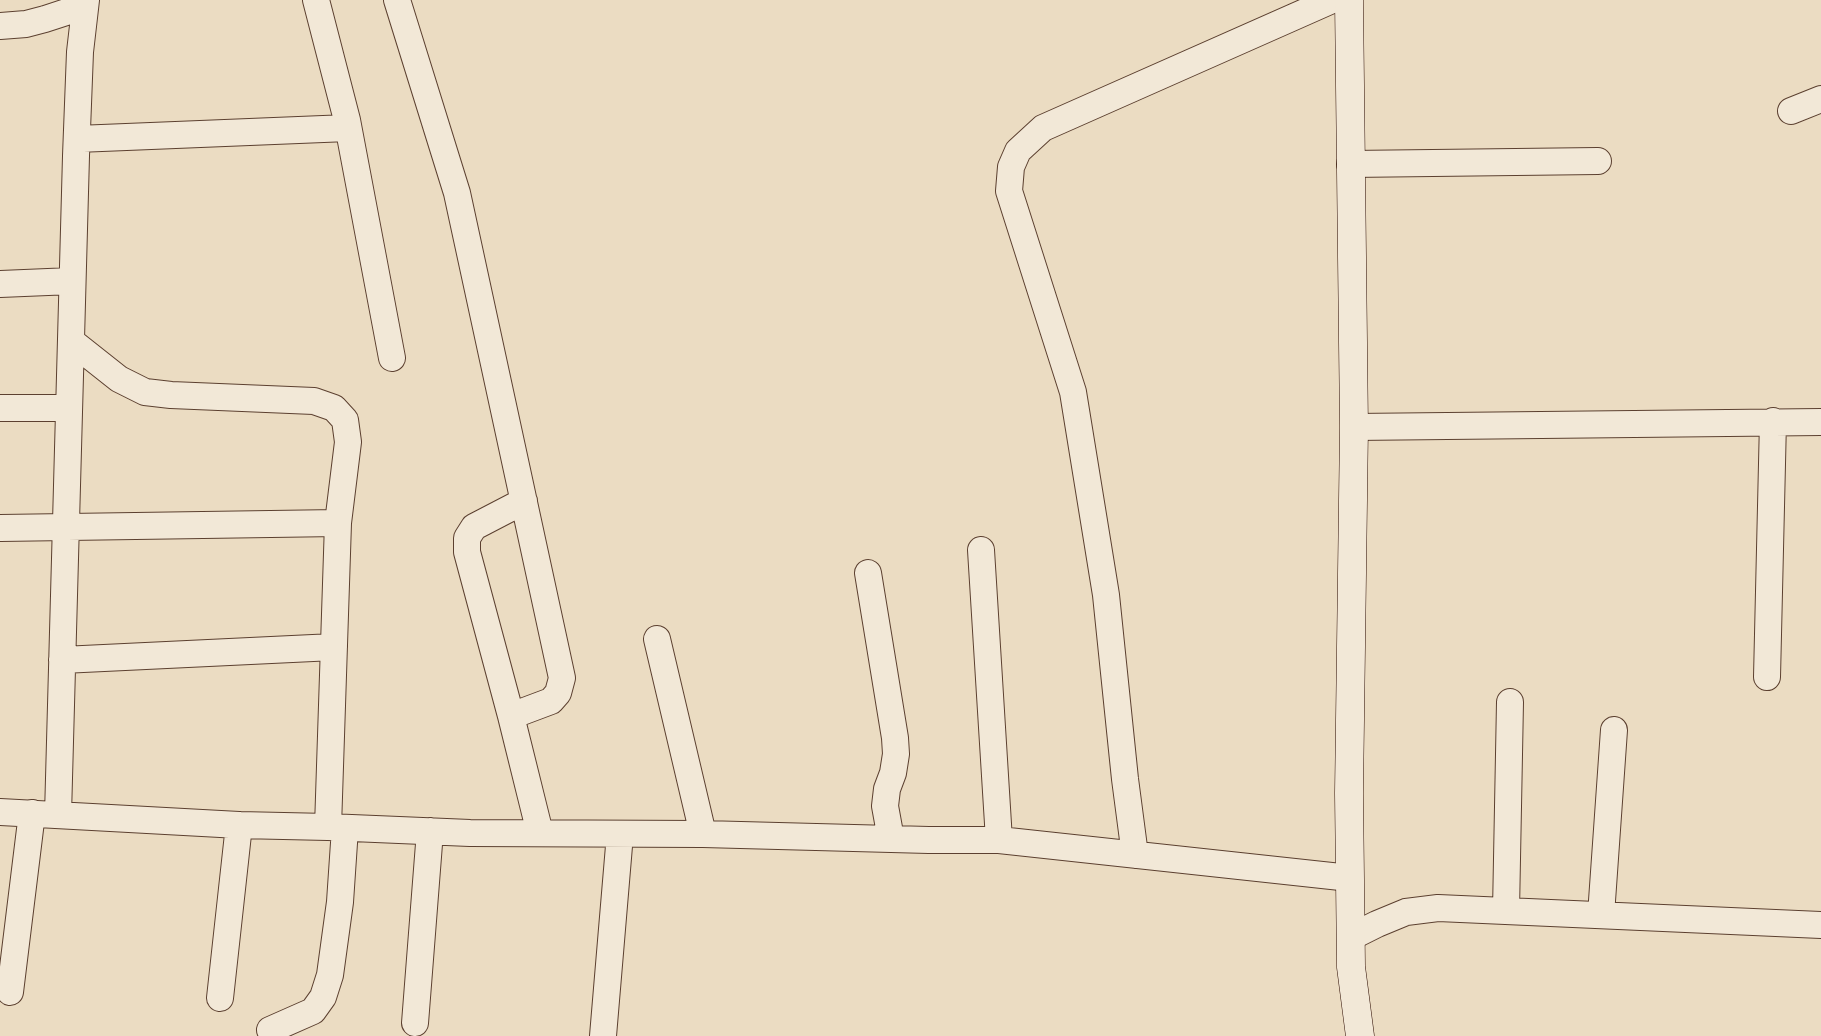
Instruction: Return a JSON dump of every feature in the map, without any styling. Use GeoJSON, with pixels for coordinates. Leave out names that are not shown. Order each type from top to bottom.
{"type":"FeatureCollection","features":[{"type":"Feature","properties":{"kind":"street"},"geometry":{"type":"LineString","coordinates":[[316,0],[348,128],[392,358]]}},
{"type":"Feature","properties":{"kind":"street"},"geometry":{"type":"LineString","coordinates":[[397,0],[457,193],[562,678],[558,693],[551,701],[511,716]]}},
{"type":"Feature","properties":{"kind":"street"},"geometry":{"type":"LineString","coordinates":[[1135,855],[1125,779],[1106,595],[1073,392],[1009,191],[1011,167],[1018,151],[1043,128],[1332,0]]}},
{"type":"Feature","properties":{"kind":"street"},"geometry":{"type":"LineString","coordinates":[[1349,0],[1354,427],[1349,792],[1351,967],[1358,1035]]}},
{"type":"Feature","properties":{"kind":"street"},"geometry":{"type":"LineString","coordinates":[[0,26],[26,24],[45,19],[86,3],[80,52],[76,139],[58,815]]}},
{"type":"Feature","properties":{"kind":"street"},"geometry":{"type":"LineString","coordinates":[[1791,112],[1821,100]]}},
{"type":"Feature","properties":{"kind":"street"},"geometry":{"type":"LineString","coordinates":[[76,139],[348,128]]}},
{"type":"Feature","properties":{"kind":"street"},"geometry":{"type":"LineString","coordinates":[[1350,164],[1598,161]]}},
{"type":"Feature","properties":{"kind":"street"},"geometry":{"type":"LineString","coordinates":[[0,284],[72,281]]}},
{"type":"Feature","properties":{"kind":"street"},"geometry":{"type":"LineString","coordinates":[[71,341],[119,379],[145,392],[171,396],[314,401],[334,408],[345,420],[348,442],[338,523],[334,647],[336,827],[340,902],[330,975],[323,997],[313,1011],[270,1030]]}},
{"type":"Feature","properties":{"kind":"street"},"geometry":{"type":"LineString","coordinates":[[0,408],[69,408]]}},
{"type":"Feature","properties":{"kind":"street"},"geometry":{"type":"LineString","coordinates":[[1354,427],[1773,421],[1821,422]]}},
{"type":"Feature","properties":{"kind":"street"},"geometry":{"type":"LineString","coordinates":[[1767,677],[1773,421]]}},
{"type":"Feature","properties":{"kind":"street"},"geometry":{"type":"LineString","coordinates":[[524,500],[474,527],[467,538],[467,552],[540,834]]}},
{"type":"Feature","properties":{"kind":"street"},"geometry":{"type":"LineString","coordinates":[[0,528],[338,523]]}},
{"type":"Feature","properties":{"kind":"street"},"geometry":{"type":"LineString","coordinates":[[981,550],[999,840]]}},
{"type":"Feature","properties":{"kind":"street"},"geometry":{"type":"LineString","coordinates":[[868,573],[895,738],[896,754],[893,773],[887,788],[885,806],[891,839]]}},
{"type":"Feature","properties":{"kind":"street"},"geometry":{"type":"LineString","coordinates":[[657,640],[703,834]]}},
{"type":"Feature","properties":{"kind":"street"},"geometry":{"type":"LineString","coordinates":[[62,660],[334,647]]}},
{"type":"Feature","properties":{"kind":"street"},"geometry":{"type":"LineString","coordinates":[[1506,911],[1510,702]]}},
{"type":"Feature","properties":{"kind":"street"},"geometry":{"type":"LineString","coordinates":[[1601,916],[1614,730]]}},
{"type":"Feature","properties":{"kind":"street"},"geometry":{"type":"LineString","coordinates":[[0,812],[240,825],[430,831],[999,840],[1350,878]]}},
{"type":"Feature","properties":{"kind":"street"},"geometry":{"type":"LineString","coordinates":[[10,992],[32,813]]}},
{"type":"Feature","properties":{"kind":"street"},"geometry":{"type":"LineString","coordinates":[[220,998],[240,825]]}},
{"type":"Feature","properties":{"kind":"street"},"geometry":{"type":"LineString","coordinates":[[415,1023],[430,831]]}},
{"type":"Feature","properties":{"kind":"street"},"geometry":{"type":"LineString","coordinates":[[603,1036],[620,834]]}},
{"type":"Feature","properties":{"kind":"street"},"geometry":{"type":"LineString","coordinates":[[1351,937],[1406,912],[1438,908],[1821,925]]}}]}
